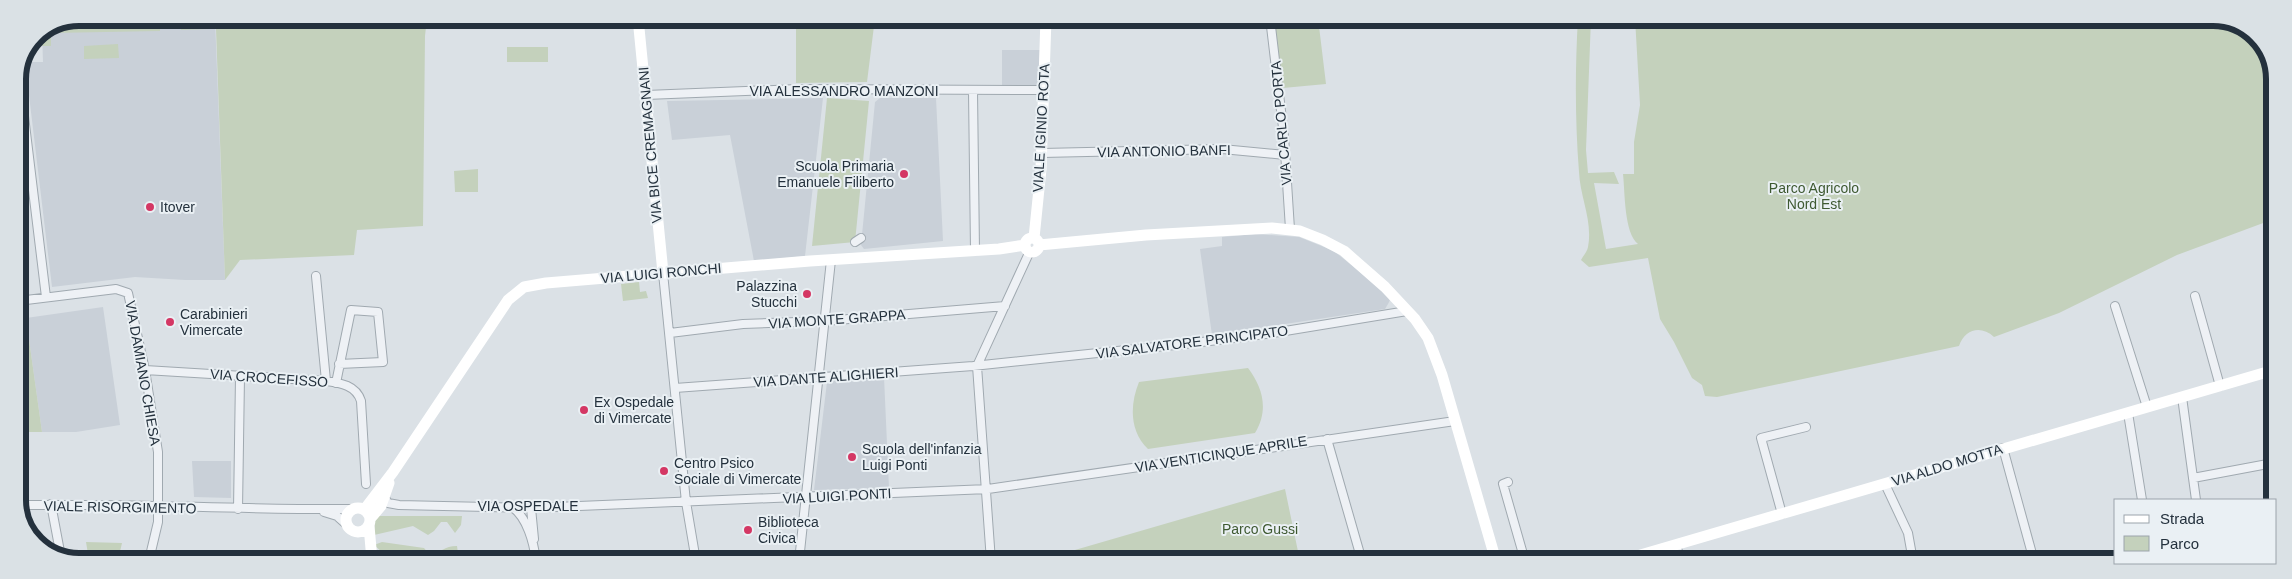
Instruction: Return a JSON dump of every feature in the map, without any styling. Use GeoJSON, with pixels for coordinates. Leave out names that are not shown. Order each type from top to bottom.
{"type":"FeatureCollection","features":[{"type":"Feature","properties":{"kind":"street","name":"VIA BICE CREMAGNANI"},"geometry":{"type":"LineString","coordinates":[[639,26],[663,273]]}},
{"type":"Feature","properties":{"kind":"street","name":"VIALE IGINIO ROTA"},"geometry":{"type":"LineString","coordinates":[[1032,245],[1042,153],[1046,26]]}},
{"type":"Feature","properties":{"kind":"street","name":"VIA CARLO PORTA"},"geometry":{"type":"LineString","coordinates":[[1271,26],[1285,155],[1290,229]]}},
{"type":"Feature","properties":{"kind":"street","name":"VIA ALESSANDRO MANZONI"},"geometry":{"type":"LineString","coordinates":[[646,95],[798,89],[1043,90]]}},
{"type":"Feature","properties":{"kind":"street"},"geometry":{"type":"LineString","coordinates":[[973,91],[975,251],[1222,230],[1290,229],[1323,240],[1344,251],[1385,286],[1428,338],[1442,375],[1494,553]]}},
{"type":"Feature","properties":{"kind":"street"},"geometry":{"type":"LineString","coordinates":[[26,133],[46,298]]}},
{"type":"Feature","properties":{"kind":"street","name":"VIA ANTONIO BANFI"},"geometry":{"type":"LineString","coordinates":[[1042,153],[1222,149],[1285,155]]}},
{"type":"Feature","properties":{"kind":"street"},"geometry":{"type":"LineString","coordinates":[[991,553],[988,489],[977,366],[1032,245]]}},
{"type":"Feature","properties":{"kind":"street","name":"VIA LUIGI RONCHI"},"geometry":{"type":"LineString","coordinates":[[364,516],[373,500],[515,293],[536,284],[810,261],[815,258],[831,259],[845,256],[854,259],[975,251]]}},
{"type":"Feature","properties":{"kind":"street"},"geometry":{"type":"LineString","coordinates":[[800,553],[808,497],[831,259]]}},
{"type":"Feature","properties":{"kind":"street"},"geometry":{"type":"LineString","coordinates":[[663,273],[686,502],[695,553]]}},
{"type":"Feature","properties":{"kind":"street"},"geometry":{"type":"LineString","coordinates":[[316,276],[326,381]]}},
{"type":"Feature","properties":{"kind":"street","name":"VIA DAMIANO CHIESA"},"geometry":{"type":"LineString","coordinates":[[26,300],[116,289],[124,290],[132,300],[157,445],[158,522],[150,553]]}},
{"type":"Feature","properties":{"kind":"street"},"geometry":{"type":"LineString","coordinates":[[2195,296],[2220,386]]}},
{"type":"Feature","properties":{"kind":"street","name":"VIA MONTE GRAPPA"},"geometry":{"type":"LineString","coordinates":[[670,333],[744,324],[825,321],[1004,306]]}},
{"type":"Feature","properties":{"kind":"street"},"geometry":{"type":"LineString","coordinates":[[2115,306],[2147,407]]}},
{"type":"Feature","properties":{"kind":"street"},"geometry":{"type":"LineString","coordinates":[[336,383],[338,364],[351,310],[378,312],[383,362],[338,364]]}},
{"type":"Feature","properties":{"kind":"street","name":"VIA SALVATORE PRINCIPATO"},"geometry":{"type":"LineString","coordinates":[[977,366],[1273,333],[1406,311]]}},
{"type":"Feature","properties":{"kind":"street","name":"VIA DANTE ALIGHIERI"},"geometry":{"type":"LineString","coordinates":[[676,388],[977,366]]}},
{"type":"Feature","properties":{"kind":"street","name":"VIA CROCEFISSO"},"geometry":{"type":"LineString","coordinates":[[145,370],[326,381],[350,387],[361,398],[366,484]]}},
{"type":"Feature","properties":{"kind":"street","name":"VIA ALDO MOTTA"},"geometry":{"type":"LineString","coordinates":[[1648,553],[2266,372]]}},
{"type":"Feature","properties":{"kind":"street"},"geometry":{"type":"LineString","coordinates":[[238,509],[240,377]]}},
{"type":"Feature","properties":{"kind":"street"},"geometry":{"type":"LineString","coordinates":[[2182,397],[2196,499]]}},
{"type":"Feature","properties":{"kind":"street"},"geometry":{"type":"LineString","coordinates":[[2128,413],[2142,499]]}},
{"type":"Feature","properties":{"kind":"street","name":"VIA VENTICINQUE APRILE"},"geometry":{"type":"LineString","coordinates":[[988,489],[1455,421]]}},
{"type":"Feature","properties":{"kind":"street"},"geometry":{"type":"LineString","coordinates":[[1782,514],[1761,438],[1806,427]]}},
{"type":"Feature","properties":{"kind":"street"},"geometry":{"type":"LineString","coordinates":[[1327,439],[1360,553]]}},
{"type":"Feature","properties":{"kind":"street"},"geometry":{"type":"LineString","coordinates":[[2003,448],[2032,553]]}},
{"type":"Feature","properties":{"kind":"street"},"geometry":{"type":"LineString","coordinates":[[2193,478],[2266,464]]}},
{"type":"Feature","properties":{"kind":"street","name":"VIA LUIGI RONCHI"},"geometry":{"type":"LineString","coordinates":[[364,516],[385,498],[393,472]]}},
{"type":"Feature","properties":{"kind":"street"},"geometry":{"type":"LineString","coordinates":[[1508,482],[1503,484],[1523,553]]}},
{"type":"Feature","properties":{"kind":"street"},"geometry":{"type":"LineString","coordinates":[[1885,484],[1908,533],[1912,553]]}},
{"type":"Feature","properties":{"kind":"street","name":"VIA LUIGI PONTI"},"geometry":{"type":"LineString","coordinates":[[686,502],[988,489]]}},
{"type":"Feature","properties":{"kind":"street","name":"VIA OSPEDALE"},"geometry":{"type":"LineString","coordinates":[[373,500],[385,498],[388,503],[399,505],[511,506],[531,508],[686,502]]}},
{"type":"Feature","properties":{"kind":"street","name":"VIALE RISORGIMENTO"},"geometry":{"type":"LineString","coordinates":[[26,505],[317,510],[364,516]]}},
{"type":"Feature","properties":{"kind":"street"},"geometry":{"type":"LineString","coordinates":[[52,506],[60,549]]}},
{"type":"Feature","properties":{"kind":"street"},"geometry":{"type":"LineString","coordinates":[[511,506],[522,516],[535,548]]}},
{"type":"Feature","properties":{"kind":"street"},"geometry":{"type":"LineString","coordinates":[[531,508],[535,553]]}},
{"type":"Feature","properties":{"kind":"street","name":"VIALE RISORGIMENTO"},"geometry":{"type":"LineString","coordinates":[[317,510],[337,516],[351,528]]}},
{"type":"Feature","properties":{"kind":"street"},"geometry":{"type":"LineString","coordinates":[[351,528],[363,531],[364,516]]}},
{"type":"Feature","properties":{"kind":"street"},"geometry":{"type":"LineString","coordinates":[[364,516],[347,518],[351,528],[365,545],[366,553]]}},
{"type":"Feature","properties":{"kind":"street"},"geometry":{"type":"LineString","coordinates":[[364,516],[371,553]]}},
{"type":"Feature","properties":{"kind":"street"},"geometry":{"type":"LineString","coordinates":[[1676,545],[1678,553]]}},
{"type":"Feature","properties":{"kind":"shaded area"},"geometry":{"type":"Polygon","coordinates":[[[215,26],[225,280],[135,277],[52,287],[26,74],[29,62],[43,62],[42,42],[59,30],[69,27],[215,26]]]}},
{"type":"Feature","properties":{"kind":"shaded area"},"geometry":{"type":"Polygon","coordinates":[[[1002,50],[1040,50],[1039,86],[1002,86],[1002,50]]]}},
{"type":"Feature","properties":{"kind":"shaded area"},"geometry":{"type":"Polygon","coordinates":[[[823,98],[805,256],[754,261],[730,135],[672,140],[667,101],[823,98]]]}},
{"type":"Feature","properties":{"kind":"shaded area","name":"Scuola Primaria Emanuele Filiberto"},"geometry":{"type":"Polygon","coordinates":[[[880,98],[936,98],[943,241],[864,249],[861,245],[875,102],[880,98]]]}},
{"type":"Feature","properties":{"kind":"shaded area"},"geometry":{"type":"Polygon","coordinates":[[[1255,234],[1299,237],[1334,251],[1387,294],[1390,300],[1388,304],[1385,309],[1212,335],[1200,249],[1222,246],[1222,237],[1255,234]]]}},
{"type":"Feature","properties":{"kind":"shaded area"},"geometry":{"type":"Polygon","coordinates":[[[103,307],[120,425],[76,432],[42,432],[26,318],[103,307]]]}},
{"type":"Feature","properties":{"kind":"shaded area","name":"Scuola dell'infanzia Luigi Ponti"},"geometry":{"type":"Polygon","coordinates":[[[884,377],[889,488],[814,490],[827,382],[884,377]]]}},
{"type":"Feature","properties":{"kind":"shaded area"},"geometry":{"type":"Polygon","coordinates":[[[192,461],[231,461],[231,498],[194,497],[192,461]]]}},
{"type":"Feature","properties":{"kind":"green space"},"geometry":{"type":"Polygon","coordinates":[[[79,26],[160,26],[160,31],[54,33],[69,27],[79,26]]]}},
{"type":"Feature","properties":{"kind":"green space"},"geometry":{"type":"Polygon","coordinates":[[[181,26],[208,26],[208,29],[181,30],[181,26]]]}},
{"type":"Feature","properties":{"kind":"green space"},"geometry":{"type":"Polygon","coordinates":[[[211,26],[426,26],[423,226],[357,230],[354,255],[240,260],[225,280],[216,29],[211,29],[211,26]]]}},
{"type":"Feature","properties":{"kind":"green space"},"geometry":{"type":"Polygon","coordinates":[[[796,26],[874,26],[867,82],[796,83],[796,26]]]}},
{"type":"Feature","properties":{"kind":"green space"},"geometry":{"type":"Polygon","coordinates":[[[1275,26],[1319,26],[1326,84],[1283,88],[1275,26]]]}},
{"type":"Feature","properties":{"kind":"green space","name":"Parco Agricolo Nord Est"},"geometry":{"type":"Polygon","coordinates":[[[1578,26],[1591,26],[1586,150],[1588,173],[1614,172],[1619,184],[1594,183],[1606,249],[1638,244],[1633,239],[1628,222],[1623,174],[1634,174],[1634,142],[1640,105],[1635,26],[2213,26],[2230,29],[2239,33],[2253,44],[2262,59],[2266,75],[2266,222],[2177,255],[2059,313],[1994,337],[1984,331],[1974,331],[1965,336],[1959,346],[1717,397],[1705,396],[1702,385],[1692,378],[1660,319],[1648,258],[1589,267],[1581,260],[1587,249],[1589,228],[1580,181],[1576,56],[1578,26]]]}},
{"type":"Feature","properties":{"kind":"green space"},"geometry":{"type":"Polygon","coordinates":[[[51,34],[51,46],[42,46],[42,42],[51,34]]]}},
{"type":"Feature","properties":{"kind":"green space"},"geometry":{"type":"Polygon","coordinates":[[[118,44],[119,58],[84,59],[84,46],[118,44]]]}},
{"type":"Feature","properties":{"kind":"green space"},"geometry":{"type":"Polygon","coordinates":[[[507,47],[548,47],[548,62],[507,62],[507,47]]]}},
{"type":"Feature","properties":{"kind":"green space"},"geometry":{"type":"Polygon","coordinates":[[[827,98],[869,101],[855,242],[812,246],[827,98]]]}},
{"type":"Feature","properties":{"kind":"green space"},"geometry":{"type":"Polygon","coordinates":[[[478,169],[478,192],[455,192],[454,171],[478,169]]]}},
{"type":"Feature","properties":{"kind":"green space"},"geometry":{"type":"Polygon","coordinates":[[[639,282],[640,292],[646,291],[648,298],[623,301],[621,284],[639,282]]]}},
{"type":"Feature","properties":{"kind":"green space"},"geometry":{"type":"Polygon","coordinates":[[[26,318],[42,432],[26,432],[26,318]]]}},
{"type":"Feature","properties":{"kind":"green space"},"geometry":{"type":"Polygon","coordinates":[[[1248,368],[1260,391],[1263,408],[1255,433],[1148,449],[1142,442],[1134,426],[1133,417],[1134,399],[1139,382],[1248,368]]]}},
{"type":"Feature","properties":{"kind":"green space","name":"Parco Gussi"},"geometry":{"type":"Polygon","coordinates":[[[1285,489],[1298,553],[1068,553],[1285,489]]]}},
{"type":"Feature","properties":{"kind":"green space"},"geometry":{"type":"Polygon","coordinates":[[[379,516],[462,516],[461,525],[455,533],[447,522],[441,522],[428,535],[413,526],[374,535],[375,519],[379,516]]]}},
{"type":"Feature","properties":{"kind":"green space"},"geometry":{"type":"Polygon","coordinates":[[[86,542],[122,543],[120,553],[88,553],[86,542]]]}},
{"type":"Feature","properties":{"kind":"green space"},"geometry":{"type":"Polygon","coordinates":[[[382,542],[424,548],[428,553],[382,553],[374,545],[382,542]]]}},
{"type":"Feature","properties":{"kind":"green space"},"geometry":{"type":"Polygon","coordinates":[[[457,546],[458,553],[433,553],[449,547],[457,546]]]}},
{"type":"Feature","properties":{"kind":"place","name":"Scuola Primaria Emanuele Filiberto"},"geometry":{"type":"Point","coordinates":[904,174]}},
{"type":"Feature","properties":{"kind":"place","name":"Itover"},"geometry":{"type":"Point","coordinates":[150,207]}},
{"type":"Feature","properties":{"kind":"place","name":"Palazzina Stucchi"},"geometry":{"type":"Point","coordinates":[807,294]}},
{"type":"Feature","properties":{"kind":"place","name":"Carabinieri Vimercate"},"geometry":{"type":"Point","coordinates":[170,322]}},
{"type":"Feature","properties":{"kind":"place","name":"Ex Ospedale di Vimercate"},"geometry":{"type":"Point","coordinates":[584,410]}},
{"type":"Feature","properties":{"kind":"place","name":"Scuola dell'infanzia Luigi Ponti"},"geometry":{"type":"Point","coordinates":[852,457]}},
{"type":"Feature","properties":{"kind":"place","name":"Centro Psico Sociale di Vimercate"},"geometry":{"type":"Point","coordinates":[664,471]}},
{"type":"Feature","properties":{"kind":"place","name":"Biblioteca Civica"},"geometry":{"type":"Point","coordinates":[748,530]}}]}
